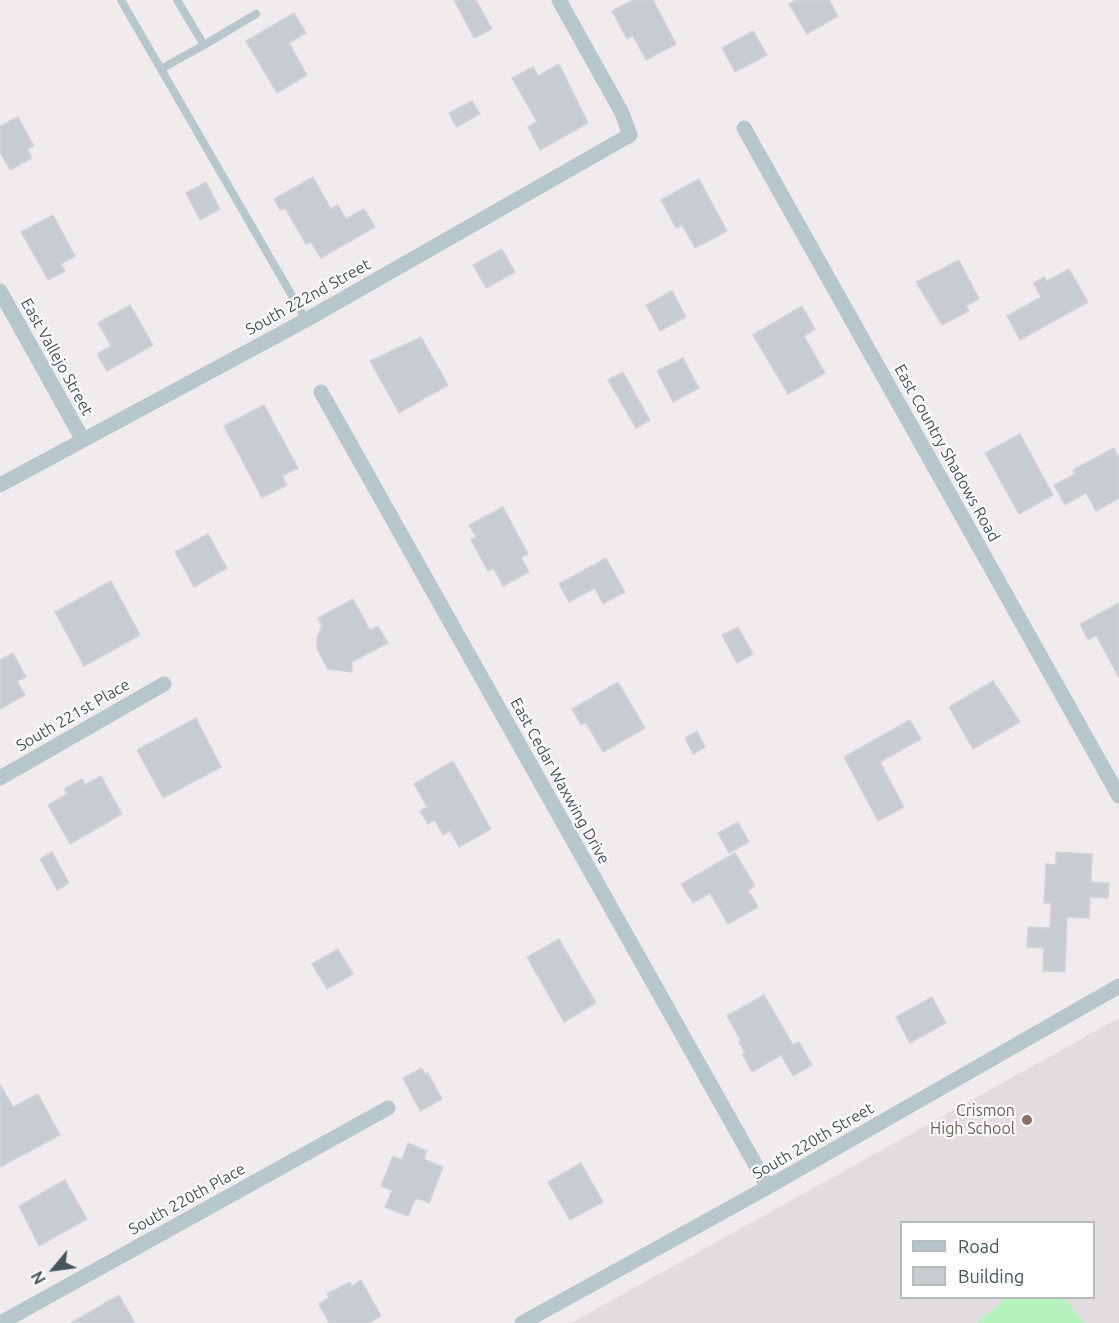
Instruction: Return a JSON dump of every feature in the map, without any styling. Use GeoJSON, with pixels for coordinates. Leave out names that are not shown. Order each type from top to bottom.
{"type":"FeatureCollection","features":[{"type":"Feature","properties":{"kind":"street","name":"South 222nd Street"},"geometry":{"type":"LineString","coordinates":[[0,485],[306,320],[630,135],[622,113],[559,0]]}},
{"type":"Feature","properties":{"kind":"street","name":"East Country Shadows Road"},"geometry":{"type":"LineString","coordinates":[[744,128],[1119,796]]}},
{"type":"Feature","properties":{"kind":"street","name":"East Vallejo Street"},"geometry":{"type":"LineString","coordinates":[[0,291],[83,440]]}},
{"type":"Feature","properties":{"kind":"street","name":"East Cedar Waxwing Drive"},"geometry":{"type":"LineString","coordinates":[[321,392],[768,1187]]}},
{"type":"Feature","properties":{"kind":"street","name":"South 221st Place"},"geometry":{"type":"LineString","coordinates":[[0,778],[164,684]]}},
{"type":"Feature","properties":{"kind":"street","name":"South 220th Street"},"geometry":{"type":"LineString","coordinates":[[522,1323],[768,1187],[1119,986]]}},
{"type":"Feature","properties":{"kind":"street","name":"South 220th Place"},"geometry":{"type":"LineString","coordinates":[[3,1320],[388,1108]]}},
{"type":"Feature","properties":{"kind":"lane"},"geometry":{"type":"LineString","coordinates":[[121,0],[306,320]]}},
{"type":"Feature","properties":{"kind":"lane"},"geometry":{"type":"LineString","coordinates":[[177,0],[204,45]]}},
{"type":"Feature","properties":{"kind":"lane"},"geometry":{"type":"LineString","coordinates":[[161,69],[256,14]]}},
{"type":"Feature","properties":{"kind":"shaded area","name":"Crismon High School"},"geometry":{"type":"Polygon","coordinates":[[[1119,1018],[1119,1323],[571,1323],[1119,1018]]]}},
{"type":"Feature","properties":{"kind":"green space"},"geometry":{"type":"Polygon","coordinates":[[[1005,1299],[1065,1299],[1084,1323],[977,1323],[1005,1299]]]}},
{"type":"Feature","properties":{"kind":"building"},"geometry":{"type":"Polygon","coordinates":[[[454,0],[476,0],[492,29],[474,38],[454,0]]]}},
{"type":"Feature","properties":{"kind":"building"},"geometry":{"type":"Polygon","coordinates":[[[633,0],[653,0],[676,44],[646,60],[633,36],[627,39],[612,11],[633,0]]]}},
{"type":"Feature","properties":{"kind":"building"},"geometry":{"type":"Polygon","coordinates":[[[797,0],[829,0],[838,16],[807,34],[789,4],[797,0]]]}},
{"type":"Feature","properties":{"kind":"building"},"geometry":{"type":"Polygon","coordinates":[[[294,13],[306,33],[289,43],[307,75],[277,93],[246,41],[294,13]]]}},
{"type":"Feature","properties":{"kind":"building"},"geometry":{"type":"Polygon","coordinates":[[[753,31],[767,55],[735,72],[722,48],[753,31]]]}},
{"type":"Feature","properties":{"kind":"building"},"geometry":{"type":"Polygon","coordinates":[[[559,64],[588,123],[540,150],[528,127],[537,122],[512,78],[533,67],[538,76],[559,64]]]}},
{"type":"Feature","properties":{"kind":"building"},"geometry":{"type":"Polygon","coordinates":[[[472,101],[480,114],[456,127],[449,113],[472,101]]]}},
{"type":"Feature","properties":{"kind":"building"},"geometry":{"type":"Polygon","coordinates":[[[18,117],[34,146],[27,149],[32,158],[10,170],[0,152],[0,126],[18,117]]]}},
{"type":"Feature","properties":{"kind":"building"},"geometry":{"type":"Polygon","coordinates":[[[313,177],[331,209],[338,205],[346,219],[364,209],[375,227],[321,258],[311,242],[306,244],[285,208],[280,210],[274,199],[313,177]]]}},
{"type":"Feature","properties":{"kind":"building"},"geometry":{"type":"Polygon","coordinates":[[[699,179],[727,231],[695,248],[682,225],[676,228],[661,200],[699,179]]]}},
{"type":"Feature","properties":{"kind":"building"},"geometry":{"type":"Polygon","coordinates":[[[206,182],[220,209],[200,220],[186,193],[206,182]]]}},
{"type":"Feature","properties":{"kind":"building"},"geometry":{"type":"Polygon","coordinates":[[[53,215],[75,256],[61,264],[65,271],[48,280],[21,232],[53,215]]]}},
{"type":"Feature","properties":{"kind":"building"},"geometry":{"type":"Polygon","coordinates":[[[502,249],[515,272],[486,288],[473,265],[502,249]]]}},
{"type":"Feature","properties":{"kind":"building"},"geometry":{"type":"Polygon","coordinates":[[[959,260],[979,299],[966,306],[969,311],[942,325],[916,282],[959,260]]]}},
{"type":"Feature","properties":{"kind":"building"},"geometry":{"type":"Polygon","coordinates":[[[1069,269],[1088,302],[1020,340],[1007,316],[1041,297],[1033,283],[1044,277],[1047,281],[1069,269]]]}},
{"type":"Feature","properties":{"kind":"building"},"geometry":{"type":"Polygon","coordinates":[[[672,291],[686,317],[660,331],[646,305],[672,291]]]}},
{"type":"Feature","properties":{"kind":"building"},"geometry":{"type":"Polygon","coordinates":[[[130,305],[153,345],[107,371],[97,354],[111,346],[98,323],[130,305]]]}},
{"type":"Feature","properties":{"kind":"building"},"geometry":{"type":"Polygon","coordinates":[[[802,306],[815,329],[804,336],[825,373],[788,394],[753,335],[802,306]]]}},
{"type":"Feature","properties":{"kind":"building"},"geometry":{"type":"Polygon","coordinates":[[[421,337],[448,385],[399,413],[370,361],[421,337]]]}},
{"type":"Feature","properties":{"kind":"building"},"geometry":{"type":"Polygon","coordinates":[[[683,358],[699,388],[673,402],[657,371],[683,358]]]}},
{"type":"Feature","properties":{"kind":"building"},"geometry":{"type":"Polygon","coordinates":[[[623,372],[650,420],[636,428],[608,380],[623,372]]]}},
{"type":"Feature","properties":{"kind":"building"},"geometry":{"type":"Polygon","coordinates":[[[264,405],[298,468],[282,476],[287,485],[262,498],[224,426],[264,405]]]}},
{"type":"Feature","properties":{"kind":"building"},"geometry":{"type":"Polygon","coordinates":[[[1020,434],[1053,495],[1019,514],[985,453],[1020,434]]]}},
{"type":"Feature","properties":{"kind":"building"},"geometry":{"type":"Polygon","coordinates":[[[1114,448],[1119,458],[1119,498],[1096,511],[1086,493],[1065,505],[1054,485],[1075,474],[1073,470],[1114,448]]]}},
{"type":"Feature","properties":{"kind":"building"},"geometry":{"type":"Polygon","coordinates":[[[503,507],[528,554],[521,557],[529,572],[503,586],[493,568],[488,571],[471,540],[476,537],[469,525],[503,507]]]}},
{"type":"Feature","properties":{"kind":"building"},"geometry":{"type":"Polygon","coordinates":[[[208,534],[227,568],[194,587],[175,552],[208,534]]]}},
{"type":"Feature","properties":{"kind":"building"},"geometry":{"type":"Polygon","coordinates":[[[606,558],[625,592],[603,604],[595,588],[569,602],[559,584],[606,558]]]}},
{"type":"Feature","properties":{"kind":"building"},"geometry":{"type":"Polygon","coordinates":[[[111,581],[140,635],[84,666],[55,612],[111,581]]]}},
{"type":"Feature","properties":{"kind":"building"},"geometry":{"type":"Polygon","coordinates":[[[353,599],[370,630],[378,626],[388,643],[352,662],[352,672],[328,669],[317,649],[317,637],[322,626],[318,618],[353,599]]]}},
{"type":"Feature","properties":{"kind":"building"},"geometry":{"type":"Polygon","coordinates":[[[1119,603],[1119,678],[1096,635],[1088,640],[1080,624],[1119,603]]]}},
{"type":"Feature","properties":{"kind":"building"},"geometry":{"type":"Polygon","coordinates":[[[738,627],[753,654],[737,663],[722,635],[738,627]]]}},
{"type":"Feature","properties":{"kind":"building"},"geometry":{"type":"Polygon","coordinates":[[[13,653],[26,677],[17,681],[25,695],[0,709],[0,660],[13,653]]]}},
{"type":"Feature","properties":{"kind":"building"},"geometry":{"type":"Polygon","coordinates":[[[993,681],[1020,722],[973,749],[949,707],[993,681]]]}},
{"type":"Feature","properties":{"kind":"building"},"geometry":{"type":"Polygon","coordinates":[[[618,682],[645,728],[603,752],[586,723],[581,725],[572,709],[618,682]]]}},
{"type":"Feature","properties":{"kind":"building"},"geometry":{"type":"Polygon","coordinates":[[[196,718],[221,767],[163,798],[137,750],[196,718]]]}},
{"type":"Feature","properties":{"kind":"building"},"geometry":{"type":"Polygon","coordinates":[[[910,720],[921,739],[880,762],[904,807],[878,821],[844,757],[910,720]]]}},
{"type":"Feature","properties":{"kind":"building"},"geometry":{"type":"Polygon","coordinates":[[[697,731],[705,747],[693,754],[685,738],[697,731]]]}},
{"type":"Feature","properties":{"kind":"building"},"geometry":{"type":"Polygon","coordinates":[[[453,761],[491,829],[459,847],[450,831],[443,835],[435,820],[428,824],[420,811],[427,807],[414,784],[453,761]]]}},
{"type":"Feature","properties":{"kind":"building"},"geometry":{"type":"Polygon","coordinates":[[[101,776],[122,814],[70,844],[48,805],[67,794],[64,789],[82,779],[85,785],[101,776]]]}},
{"type":"Feature","properties":{"kind":"building"},"geometry":{"type":"Polygon","coordinates":[[[738,822],[749,842],[729,853],[718,833],[738,822]]]}},
{"type":"Feature","properties":{"kind":"building"},"geometry":{"type":"Polygon","coordinates":[[[52,852],[69,883],[57,890],[40,859],[52,852]]]}},
{"type":"Feature","properties":{"kind":"building"},"geometry":{"type":"Polygon","coordinates":[[[1056,852],[1092,854],[1091,882],[1109,883],[1108,898],[1090,897],[1089,918],[1067,917],[1065,972],[1043,971],[1044,948],[1027,947],[1028,927],[1050,928],[1051,903],[1044,903],[1046,864],[1056,865],[1056,852]]]}},
{"type":"Feature","properties":{"kind":"building"},"geometry":{"type":"Polygon","coordinates":[[[735,853],[755,886],[748,890],[758,907],[728,924],[710,893],[693,903],[681,884],[735,853]]]}},
{"type":"Feature","properties":{"kind":"building"},"geometry":{"type":"Polygon","coordinates":[[[559,939],[596,1003],[564,1022],[527,957],[559,939]]]}},
{"type":"Feature","properties":{"kind":"building"},"geometry":{"type":"Polygon","coordinates":[[[338,949],[353,974],[327,989],[312,964],[338,949]]]}},
{"type":"Feature","properties":{"kind":"building"},"geometry":{"type":"Polygon","coordinates":[[[764,995],[793,1045],[799,1042],[812,1065],[793,1076],[781,1055],[752,1072],[742,1054],[745,1053],[739,1042],[741,1041],[727,1016],[764,995]]]}},
{"type":"Feature","properties":{"kind":"building"},"geometry":{"type":"Polygon","coordinates":[[[932,997],[946,1023],[910,1043],[896,1017],[932,997]]]}},
{"type":"Feature","properties":{"kind":"building"},"geometry":{"type":"Polygon","coordinates":[[[422,1068],[425,1074],[428,1073],[442,1099],[420,1111],[403,1078],[422,1068]]]}},
{"type":"Feature","properties":{"kind":"building"},"geometry":{"type":"Polygon","coordinates":[[[0,1084],[13,1107],[38,1094],[60,1135],[0,1167],[0,1084]]]}},
{"type":"Feature","properties":{"kind":"building"},"geometry":{"type":"Polygon","coordinates":[[[408,1143],[427,1151],[424,1159],[443,1167],[429,1203],[416,1198],[408,1216],[385,1207],[392,1190],[381,1186],[393,1156],[402,1160],[408,1143]]]}},
{"type":"Feature","properties":{"kind":"building"},"geometry":{"type":"Polygon","coordinates":[[[581,1163],[603,1202],[570,1220],[548,1182],[581,1163]]]}},
{"type":"Feature","properties":{"kind":"building"},"geometry":{"type":"Polygon","coordinates":[[[65,1180],[87,1219],[39,1246],[19,1206],[65,1180]]]}},
{"type":"Feature","properties":{"kind":"building"},"geometry":{"type":"Polygon","coordinates":[[[361,1280],[381,1316],[369,1323],[329,1323],[319,1304],[329,1298],[327,1294],[350,1282],[352,1286],[361,1280]]]}},
{"type":"Feature","properties":{"kind":"building"},"geometry":{"type":"Polygon","coordinates":[[[119,1295],[135,1323],[71,1323],[119,1295]]]}},
{"type":"Feature","properties":{"kind":"place","name":"Crismon High School"},"geometry":{"type":"Point","coordinates":[1027,1120]}}]}
